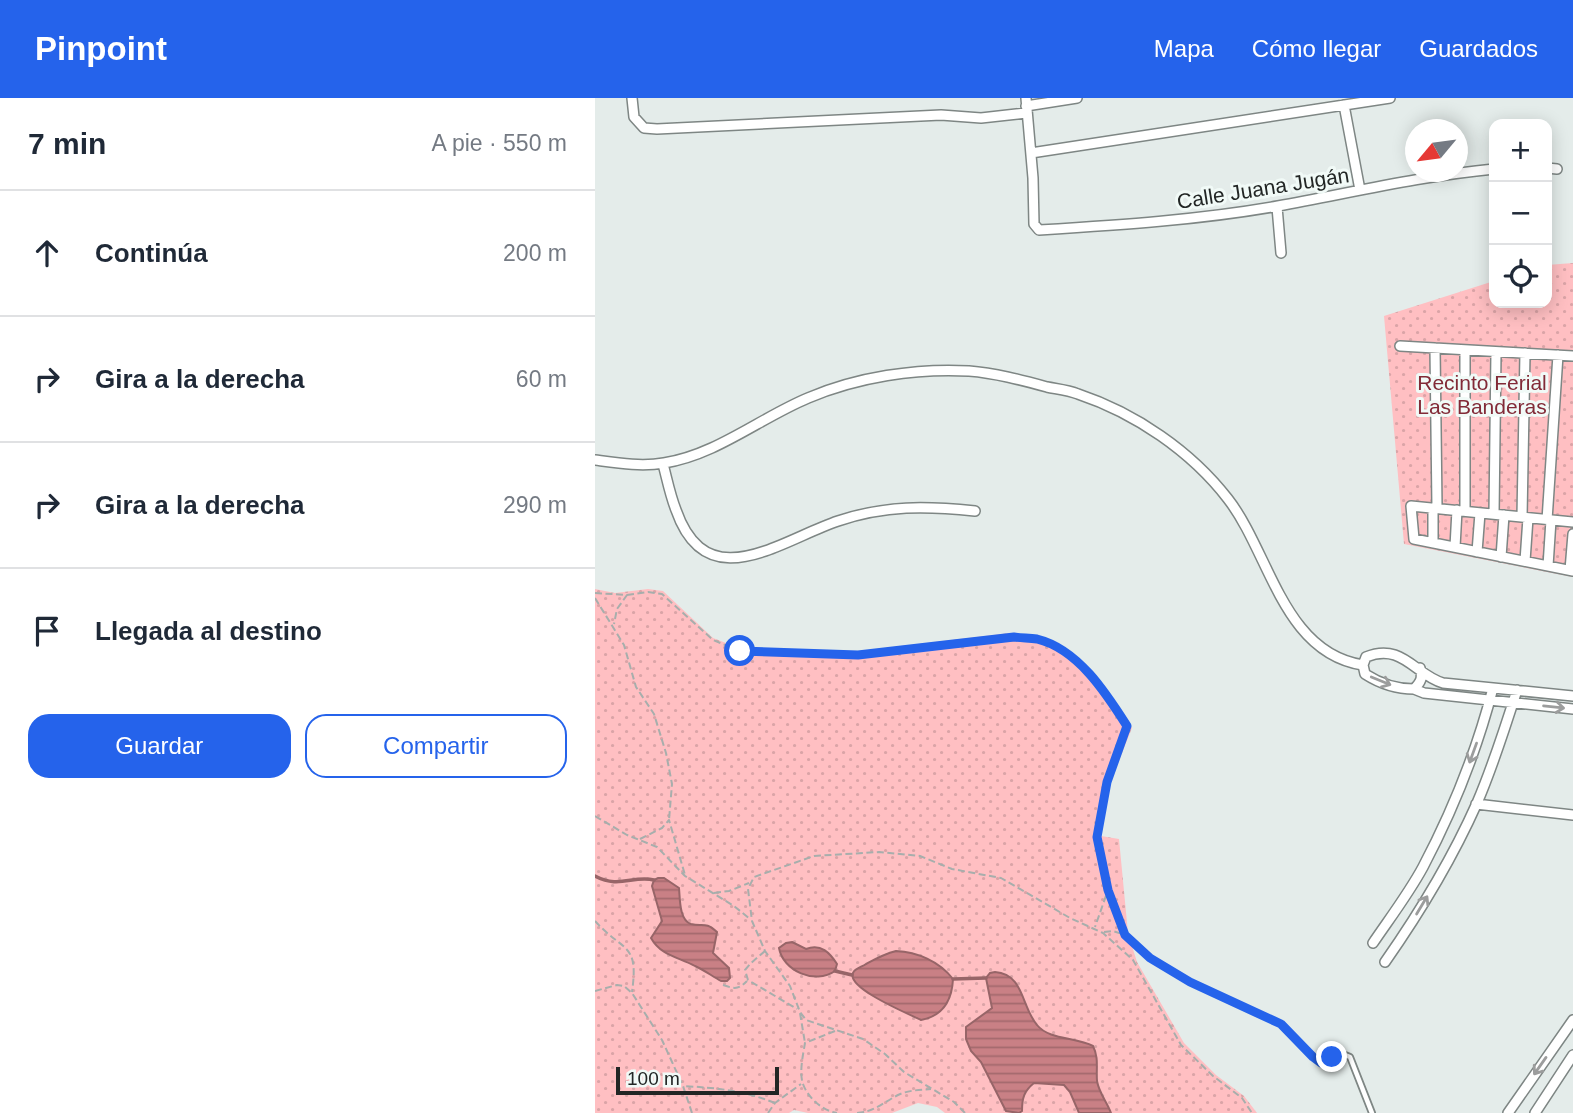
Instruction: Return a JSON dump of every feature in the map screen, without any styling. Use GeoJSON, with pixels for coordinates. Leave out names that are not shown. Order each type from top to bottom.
{"type":"FeatureCollection","features":[{"type":"Feature","properties":{"kind":"street"},"geometry":{"type":"LineString","coordinates":[[632,98],[634,117],[644,128],[657,129],[941,115],[981,118],[1026,106],[1077,98]]}},
{"type":"Feature","properties":{"kind":"street"},"geometry":{"type":"LineString","coordinates":[[1026,106],[1031,153],[1390,98]]}},
{"type":"Feature","properties":{"kind":"street"},"geometry":{"type":"LineString","coordinates":[[1343,105],[1360,190]]}},
{"type":"Feature","properties":{"kind":"street","name":"Calle Juana Jugán"},"geometry":{"type":"LineString","coordinates":[[1031,153],[1036,228],[1039,230],[1119,225],[1276,206],[1450,173],[1489,169]]}},
{"type":"Feature","properties":{"kind":"street"},"geometry":{"type":"LineString","coordinates":[[1276,206],[1281,253]]}},
{"type":"Feature","properties":{"kind":"street"},"geometry":{"type":"LineString","coordinates":[[1400,346],[1573,356]]}},
{"type":"Feature","properties":{"kind":"street"},"geometry":{"type":"LineString","coordinates":[[1433,543],[1435,348]]}},
{"type":"Feature","properties":{"kind":"street"},"geometry":{"type":"LineString","coordinates":[[1455,547],[1461,511],[1465,350]]}},
{"type":"Feature","properties":{"kind":"street"},"geometry":{"type":"LineString","coordinates":[[1496,352],[1501,557]]}},
{"type":"Feature","properties":{"kind":"street"},"geometry":{"type":"LineString","coordinates":[[1525,353],[1525,561]]}},
{"type":"Feature","properties":{"kind":"street"},"geometry":{"type":"LineString","coordinates":[[1548,566],[1558,355]]}},
{"type":"Feature","properties":{"kind":"street"},"geometry":{"type":"LineString","coordinates":[[595,460],[632,465],[663,464],[714,446],[768,416],[810,397],[860,380],[910,373],[968,371],[1007,376],[1077,393],[1136,421],[1192,459],[1229,500],[1254,540],[1277,590],[1298,623],[1326,653],[1349,663],[1363,665]]}},
{"type":"Feature","properties":{"kind":"street"},"geometry":{"type":"LineString","coordinates":[[663,464],[676,512],[688,535],[702,550],[720,557],[737,559],[758,554],[837,521],[880,509],[926,506],[975,511]]}},
{"type":"Feature","properties":{"kind":"street"},"geometry":{"type":"LineString","coordinates":[[1573,523],[1411,506],[1414,539],[1572,571],[1573,534]]}},
{"type":"Feature","properties":{"kind":"street"},"geometry":{"type":"LineString","coordinates":[[1477,552],[1479,513]]}},
{"type":"Feature","properties":{"kind":"street"},"geometry":{"type":"LineString","coordinates":[[1573,696],[1443,683],[1431,680],[1420,668],[1391,654],[1376,653],[1366,657],[1363,665],[1365,674],[1378,682],[1424,692],[1573,709]]}},
{"type":"Feature","properties":{"kind":"street"},"geometry":{"type":"LineString","coordinates":[[1414,689],[1422,677],[1420,668]]}},
{"type":"Feature","properties":{"kind":"street"},"geometry":{"type":"LineString","coordinates":[[1373,943],[1422,869],[1456,798],[1493,688]]}},
{"type":"Feature","properties":{"kind":"street"},"geometry":{"type":"LineString","coordinates":[[1385,962],[1438,879],[1476,804],[1517,690]]}},
{"type":"Feature","properties":{"kind":"street"},"geometry":{"type":"LineString","coordinates":[[1476,804],[1573,814]]}},
{"type":"Feature","properties":{"kind":"street"},"geometry":{"type":"LineString","coordinates":[[1422,869],[1438,879]]}},
{"type":"Feature","properties":{"kind":"street"},"geometry":{"type":"LineString","coordinates":[[1508,1113],[1573,1020]]}},
{"type":"Feature","properties":{"kind":"street"},"geometry":{"type":"LineString","coordinates":[[1535,1113],[1573,1055]]}},
{"type":"Feature","properties":{"kind":"lane"},"geometry":{"type":"LineString","coordinates":[[1332,1057],[1340,1053],[1350,1057],[1372,1113]]}},
{"type":"Feature","properties":{"kind":"path"},"geometry":{"type":"LineString","coordinates":[[595,593],[609,596],[648,592],[662,594],[713,640],[740,651],[858,655],[1014,637],[1038,639],[1061,650],[1087,670],[1127,726],[1107,782],[1097,837],[1108,890],[1125,935],[1150,958],[1190,982],[1281,1024],[1321,1063],[1332,1057]]}},
{"type":"Feature","properties":{"kind":"path"},"geometry":{"type":"LineString","coordinates":[[614,625],[617,608],[627,595]]}},
{"type":"Feature","properties":{"kind":"path"},"geometry":{"type":"LineString","coordinates":[[595,598],[614,625],[624,645],[636,687],[654,714],[672,784],[669,820],[685,876]]}},
{"type":"Feature","properties":{"kind":"path"},"geometry":{"type":"LineString","coordinates":[[595,816],[627,835],[657,847],[685,876],[752,921]]}},
{"type":"Feature","properties":{"kind":"path"},"geometry":{"type":"LineString","coordinates":[[640,839],[662,828],[669,820]]}},
{"type":"Feature","properties":{"kind":"path"},"geometry":{"type":"LineString","coordinates":[[837,1113],[827,1112],[821,1107],[803,1083],[802,1058],[805,1043],[800,1012],[790,986],[765,951],[752,921],[748,889],[754,877],[814,856],[879,852],[920,856],[952,869],[1001,878],[1070,918],[1103,933],[1133,960],[1181,1045],[1213,1076],[1242,1098],[1252,1113]]}},
{"type":"Feature","properties":{"kind":"path"},"geometry":{"type":"LineString","coordinates":[[714,893],[729,891],[750,882]]}},
{"type":"Feature","properties":{"kind":"path"},"geometry":{"type":"LineString","coordinates":[[1094,929],[1108,890]]}},
{"type":"Feature","properties":{"kind":"path"},"geometry":{"type":"LineString","coordinates":[[595,920],[606,933],[630,952],[634,962],[632,993]]}},
{"type":"Feature","properties":{"kind":"path"},"geometry":{"type":"LineString","coordinates":[[1103,933],[1125,935]]}},
{"type":"Feature","properties":{"kind":"path"},"geometry":{"type":"LineString","coordinates":[[765,951],[745,970],[748,980],[758,988],[791,1004],[806,1020],[863,1039],[904,1072],[954,1102],[965,1113]]}},
{"type":"Feature","properties":{"kind":"path"},"geometry":{"type":"LineString","coordinates":[[723,985],[740,988],[748,980]]}},
{"type":"Feature","properties":{"kind":"path"},"geometry":{"type":"LineString","coordinates":[[595,991],[617,985],[624,986],[632,993],[662,1040],[692,1113]]}},
{"type":"Feature","properties":{"kind":"path"},"geometry":{"type":"LineString","coordinates":[[805,1043],[835,1031]]}},
{"type":"Feature","properties":{"kind":"path"},"geometry":{"type":"LineString","coordinates":[[768,1113],[775,1103],[803,1083]]}},
{"type":"Feature","properties":{"kind":"path"},"geometry":{"type":"LineString","coordinates":[[683,1086],[725,1088],[775,1103]]}},
{"type":"Feature","properties":{"kind":"path"},"geometry":{"type":"LineString","coordinates":[[857,1113],[865,1113],[882,1106],[908,1092],[932,1089]]}},
{"type":"Feature","properties":{"kind":"green space","name":"Recinto Ferial Las Banderas"},"geometry":{"type":"Polygon","coordinates":[[[1573,263],[1573,577],[1404,544],[1384,316],[1489,283],[1489,308],[1552,308],[1552,265],[1573,263]]]}},
{"type":"Feature","properties":{"kind":"green space"},"geometry":{"type":"Polygon","coordinates":[[[595,589],[615,593],[648,589],[663,591],[713,638],[739,648],[852,652],[1010,633],[1049,640],[1078,658],[1107,691],[1132,728],[1110,783],[1101,836],[1119,839],[1128,933],[1137,962],[1184,1043],[1216,1075],[1244,1096],[1257,1113],[945,1113],[937,1107],[918,1103],[892,1113],[808,1113],[794,1110],[789,1113],[595,1113],[595,589]]]}},
{"type":"Feature","properties":{"kind":"shaded area"},"geometry":{"type":"Polygon","coordinates":[[[658,878],[664,878],[679,888],[681,908],[687,922],[707,925],[717,932],[713,953],[729,968],[730,978],[727,981],[721,981],[655,944],[651,938],[662,921],[652,886],[658,878]]]}},
{"type":"Feature","properties":{"kind":"shaded area"},"geometry":{"type":"Polygon","coordinates":[[[792,942],[806,949],[816,947],[825,950],[837,964],[835,971],[818,977],[793,969],[779,948],[792,942]]]}},
{"type":"Feature","properties":{"kind":"shaded area"},"geometry":{"type":"Polygon","coordinates":[[[896,951],[927,959],[941,967],[953,979],[951,994],[941,1011],[921,1020],[868,993],[853,979],[853,973],[857,969],[896,951]]]}},
{"type":"Feature","properties":{"kind":"shaded area"},"geometry":{"type":"Polygon","coordinates":[[[995,972],[1012,978],[1032,1017],[1042,1030],[1093,1046],[1097,1059],[1098,1085],[1111,1113],[1079,1113],[1064,1085],[1034,1083],[1024,1095],[1022,1111],[1006,1111],[966,1039],[966,1027],[992,1008],[986,978],[995,972]]]}},
{"type":"Feature","properties":{"kind":"waterway"},"geometry":{"type":"LineString","coordinates":[[595,876],[619,882],[654,880]]}},
{"type":"Feature","properties":{"kind":"waterway"},"geometry":{"type":"LineString","coordinates":[[835,971],[852,975]]}},
{"type":"Feature","properties":{"kind":"waterway"},"geometry":{"type":"LineString","coordinates":[[953,979],[986,978]]}},
{"type":"Feature","properties":{"kind":"route"},"geometry":{"type":"LineString","coordinates":[[740,651],[858,655],[1014,637],[1038,639],[1061,650],[1087,670],[1127,726],[1107,782],[1097,837],[1108,890],[1125,935],[1150,958],[1190,982],[1281,1024],[1321,1063],[1332,1057]]}}]}
